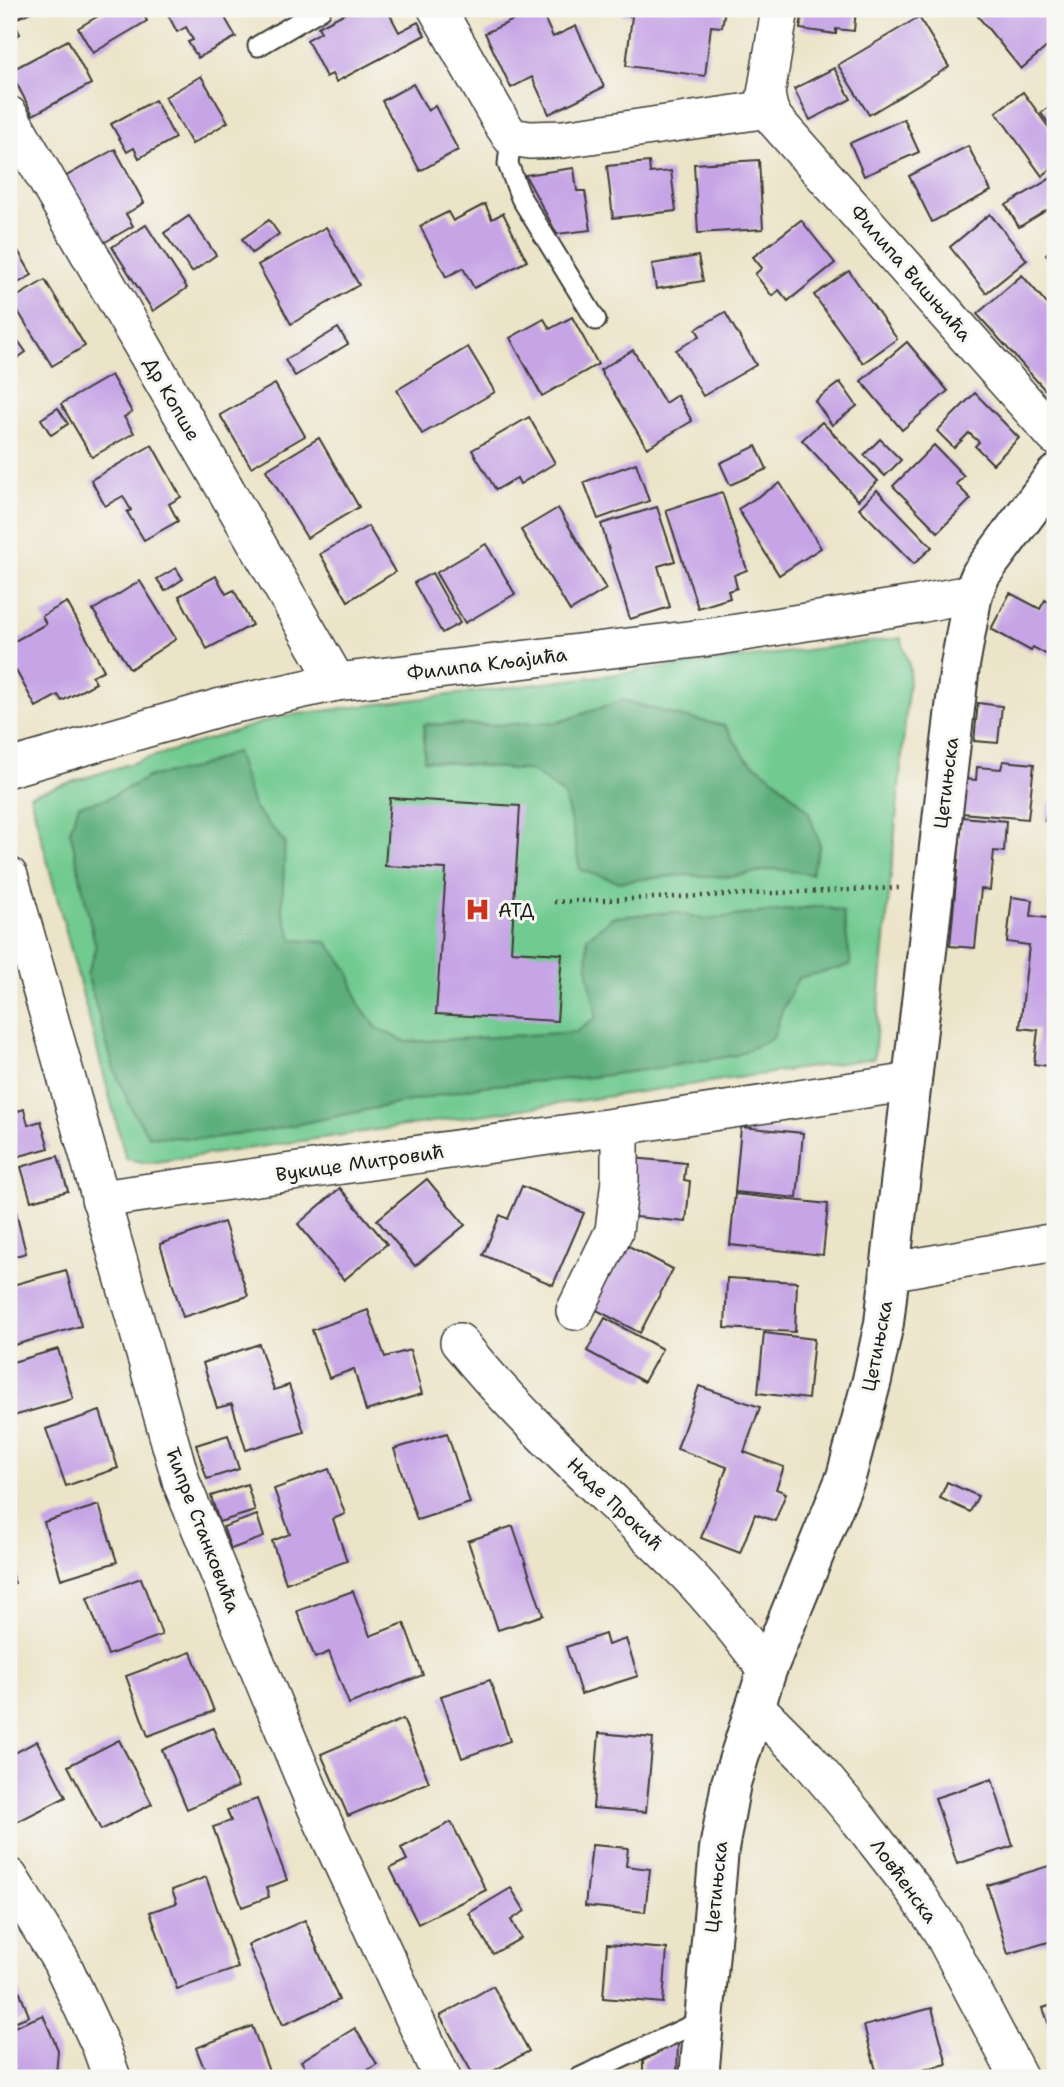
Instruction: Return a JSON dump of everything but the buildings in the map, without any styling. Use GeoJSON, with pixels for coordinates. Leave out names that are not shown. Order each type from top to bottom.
{"type":"FeatureCollection","features":[{"type":"Feature","properties":{"kind":"street"},"geometry":{"type":"LineString","coordinates":[[437,9],[500,122],[510,136],[530,140],[563,139],[769,109],[766,94],[779,9]]}},
{"type":"Feature","properties":{"kind":"street","name":"Филипа Вишњића"},"geometry":{"type":"LineString","coordinates":[[769,109],[775,120],[1055,436]]}},
{"type":"Feature","properties":{"kind":"street","name":"Др Копше"},"geometry":{"type":"LineString","coordinates":[[9,115],[337,682]]}},
{"type":"Feature","properties":{"kind":"street"},"geometry":{"type":"LineString","coordinates":[[972,593],[981,574],[1055,475]]}},
{"type":"Feature","properties":{"kind":"street","name":"Филипа Кљајића"},"geometry":{"type":"LineString","coordinates":[[9,768],[222,707],[337,682],[712,637],[972,593]]}},
{"type":"Feature","properties":{"kind":"street","name":"Цетињска"},"geometry":{"type":"LineString","coordinates":[[699,2078],[719,1849],[731,1783],[767,1670],[845,1476],[872,1380],[884,1323],[960,665],[972,593]]}},
{"type":"Feature","properties":{"kind":"street","name":"Ћипре Станковића"},"geometry":{"type":"LineString","coordinates":[[9,876],[182,1484],[316,1807],[442,2078]]}},
{"type":"Feature","properties":{"kind":"street","name":"Вукице Митровић"},"geometry":{"type":"LineString","coordinates":[[100,1199],[912,1082]]}},
{"type":"Feature","properties":{"kind":"street"},"geometry":{"type":"LineString","coordinates":[[575,1311],[614,1231],[620,1180],[620,1126]]}},
{"type":"Feature","properties":{"kind":"street"},"geometry":{"type":"LineString","coordinates":[[890,1272],[1055,1242]]}},
{"type":"Feature","properties":{"kind":"street","name":"Наде Прокић"},"geometry":{"type":"LineString","coordinates":[[459,1342],[491,1382],[526,1418],[689,1577],[725,1616],[767,1670]]}},
{"type":"Feature","properties":{"kind":"street","name":"Ловћенска"},"geometry":{"type":"LineString","coordinates":[[755,1707],[808,1759],[916,1893],[942,1932],[1019,2078]]}},
{"type":"Feature","properties":{"kind":"street"},"geometry":{"type":"LineString","coordinates":[[9,1877],[61,1961],[101,2047],[112,2078]]}},
{"type":"Feature","properties":{"kind":"lane"},"geometry":{"type":"LineString","coordinates":[[258,46],[321,9]]}},
{"type":"Feature","properties":{"kind":"lane"},"geometry":{"type":"LineString","coordinates":[[510,136],[508,164],[520,198],[596,320]]}},
{"type":"Feature","properties":{"kind":"lane"},"geometry":{"type":"LineString","coordinates":[[579,2078],[703,2020]]}},
{"type":"Feature","properties":{"kind":"path"},"geometry":{"type":"LineString","coordinates":[[554,902],[934,886]]}},
{"type":"Feature","properties":{"kind":"green space"},"geometry":{"type":"Polygon","coordinates":[[[901,638],[910,669],[874,1058],[149,1163],[126,1159],[30,795],[283,716],[901,638]]]}},
{"type":"Feature","properties":{"kind":"green space"},"geometry":{"type":"Polygon","coordinates":[[[623,700],[725,726],[746,758],[776,780],[808,810],[820,845],[811,874],[774,869],[730,877],[681,875],[619,882],[580,870],[564,795],[532,771],[424,760],[424,724],[559,722],[623,700]]]}},
{"type":"Feature","properties":{"kind":"green space"},"geometry":{"type":"Polygon","coordinates":[[[236,752],[254,808],[285,842],[282,910],[293,940],[327,942],[348,970],[359,1004],[378,1029],[407,1042],[576,1032],[597,1017],[588,973],[587,938],[613,917],[673,912],[706,919],[822,906],[843,912],[851,965],[798,978],[781,1013],[773,1038],[737,1055],[592,1077],[483,1086],[275,1129],[206,1139],[149,1136],[132,1110],[114,1069],[87,974],[96,949],[70,830],[79,805],[107,799],[150,776],[189,770],[236,752]]]}},
{"type":"Feature","properties":{"kind":"place","name":"АТД"},"geometry":{"type":"Point","coordinates":[478,910]}}]}
